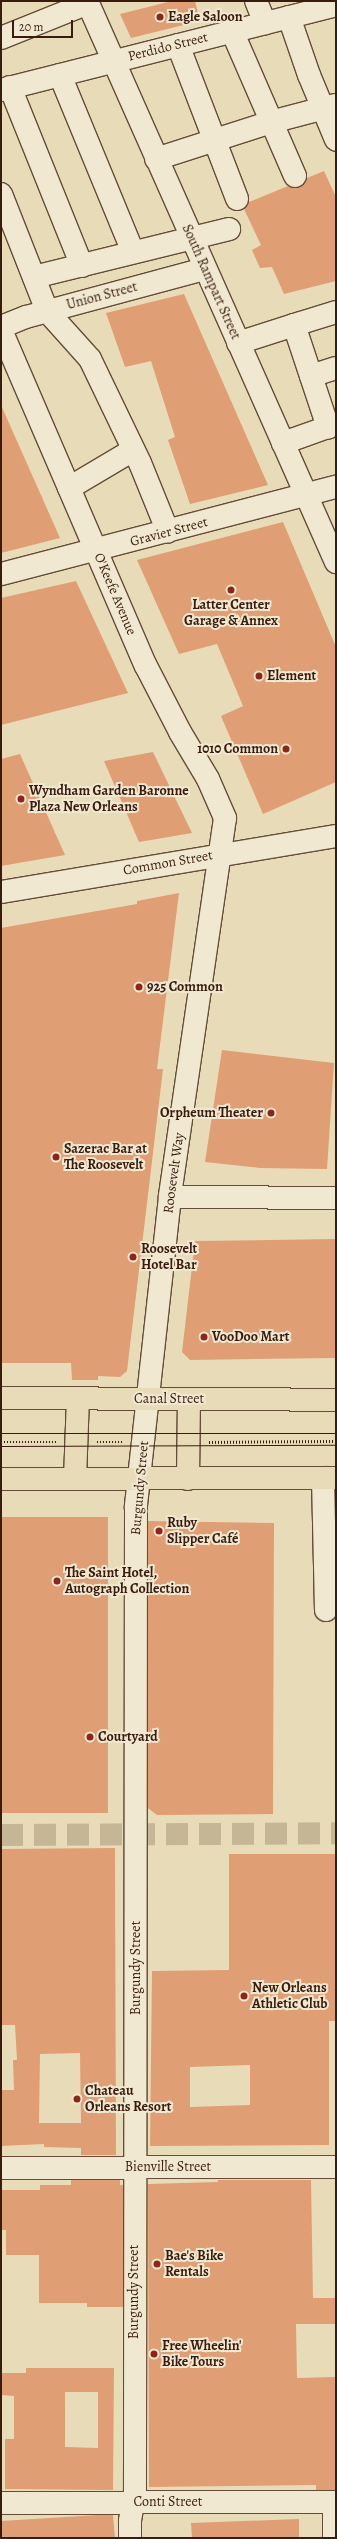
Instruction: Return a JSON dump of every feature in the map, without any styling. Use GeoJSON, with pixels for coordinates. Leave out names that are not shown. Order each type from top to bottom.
{"type":"FeatureCollection","features":[{"type":"Feature","properties":{"kind":"main road","name":"Canal Street"},"geometry":{"type":"LineString","coordinates":[[1,1398],[336,1400]]}},
{"type":"Feature","properties":{"kind":"main road"},"geometry":{"type":"LineString","coordinates":[[75,1479],[78,1398]]}},
{"type":"Feature","properties":{"kind":"main road"},"geometry":{"type":"LineString","coordinates":[[188,1479],[189,1399]]}},
{"type":"Feature","properties":{"kind":"main road"},"geometry":{"type":"LineString","coordinates":[[1,1479],[330,1478]]}},
{"type":"Feature","properties":{"kind":"street"},"geometry":{"type":"LineString","coordinates":[[256,1],[265,23]]}},
{"type":"Feature","properties":{"kind":"street"},"geometry":{"type":"LineString","coordinates":[[1,38],[88,2]]}},
{"type":"Feature","properties":{"kind":"street","name":"South Rampart Street"},"geometry":{"type":"LineString","coordinates":[[88,2],[204,269],[336,562]]}},
{"type":"Feature","properties":{"kind":"street","name":"Perdido Street"},"geometry":{"type":"LineString","coordinates":[[6,88],[290,17],[325,5]]}},
{"type":"Feature","properties":{"kind":"street"},"geometry":{"type":"LineString","coordinates":[[290,17],[309,75],[330,106],[336,140]]}},
{"type":"Feature","properties":{"kind":"street"},"geometry":{"type":"LineString","coordinates":[[232,31],[295,176]]}},
{"type":"Feature","properties":{"kind":"street"},"geometry":{"type":"LineString","coordinates":[[178,45],[237,199]]}},
{"type":"Feature","properties":{"kind":"street"},"geometry":{"type":"LineString","coordinates":[[60,75],[133,252]]}},
{"type":"Feature","properties":{"kind":"street"},"geometry":{"type":"LineString","coordinates":[[6,88],[82,266]]}},
{"type":"Feature","properties":{"kind":"street"},"geometry":{"type":"LineString","coordinates":[[156,159],[271,122],[330,106]]}},
{"type":"Feature","properties":{"kind":"street"},"geometry":{"type":"LineString","coordinates":[[1,194],[47,311],[90,360],[134,450],[168,532]]}},
{"type":"Feature","properties":{"kind":"street"},"geometry":{"type":"LineString","coordinates":[[34,278],[229,229]]}},
{"type":"Feature","properties":{"kind":"street","name":"Union Street"},"geometry":{"type":"LineString","coordinates":[[1,327],[47,311],[204,269]]}},
{"type":"Feature","properties":{"kind":"street"},"geometry":{"type":"LineString","coordinates":[[238,343],[336,312]]}},
{"type":"Feature","properties":{"kind":"street"},"geometry":{"type":"LineString","coordinates":[[283,443],[332,427],[311,376],[294,325]]}},
{"type":"Feature","properties":{"kind":"street","name":"O'Keefe Avenue"},"geometry":{"type":"LineString","coordinates":[[1,330],[146,666],[180,732],[208,779],[225,818],[219,854]]}},
{"type":"Feature","properties":{"kind":"street"},"geometry":{"type":"LineString","coordinates":[[311,376],[336,368]]}},
{"type":"Feature","properties":{"kind":"street"},"geometry":{"type":"LineString","coordinates":[[69,488],[134,450]]}},
{"type":"Feature","properties":{"kind":"street","name":"Gravier Street"},"geometry":{"type":"LineString","coordinates":[[1,574],[97,551],[336,487]]}},
{"type":"Feature","properties":{"kind":"street","name":"Common Street"},"geometry":{"type":"LineString","coordinates":[[1,892],[219,854],[336,836]]}},
{"type":"Feature","properties":{"kind":"street","name":"Roosevelt Way"},"geometry":{"type":"LineString","coordinates":[[149,1398],[170,1197],[219,854]]}},
{"type":"Feature","properties":{"kind":"street"},"geometry":{"type":"LineString","coordinates":[[170,1197],[336,1198]]}},
{"type":"Feature","properties":{"kind":"street","name":"Burgundy Street"},"geometry":{"type":"LineString","coordinates":[[130,2538],[130,2520],[135,2502],[136,1506],[149,1398]]}},
{"type":"Feature","properties":{"kind":"street"},"geometry":{"type":"LineString","coordinates":[[326,1610],[330,1478]]}},
{"type":"Feature","properties":{"kind":"street","name":"Bienville Street"},"geometry":{"type":"LineString","coordinates":[[1,2168],[336,2167]]}},
{"type":"Feature","properties":{"kind":"street"},"geometry":{"type":"LineString","coordinates":[[334,2538],[335,2502]]}},
{"type":"Feature","properties":{"kind":"street","name":"Conti Street"},"geometry":{"type":"LineString","coordinates":[[1,2503],[335,2502]]}},
{"type":"Feature","properties":{"kind":"building","name":"Eagle Saloon"},"geometry":{"type":"Polygon","coordinates":[[[172,1],[195,1],[200,21],[131,38],[120,14],[172,1]]]}},
{"type":"Feature","properties":{"kind":"building"},"geometry":{"type":"Polygon","coordinates":[[[324,171],[336,197],[336,281],[284,294],[272,267],[260,268],[252,250],[261,245],[244,209],[249,202],[288,186],[300,187],[307,178],[324,171]]]}},
{"type":"Feature","properties":{"kind":"building"},"geometry":{"type":"Polygon","coordinates":[[[184,294],[268,485],[190,504],[168,440],[175,437],[151,361],[125,367],[106,313],[184,294]]]}},
{"type":"Feature","properties":{"kind":"building"},"geometry":{"type":"Polygon","coordinates":[[[1,405],[60,538],[1,553],[1,405]]]}},
{"type":"Feature","properties":{"kind":"building"},"geometry":{"type":"Polygon","coordinates":[[[283,522],[336,647],[336,782],[263,814],[221,716],[243,706],[217,644],[179,654],[137,560],[283,522]]]}},
{"type":"Feature","properties":{"kind":"building"},"geometry":{"type":"Polygon","coordinates":[[[76,581],[128,693],[1,725],[1,598],[76,581]]]}},
{"type":"Feature","properties":{"kind":"building"},"geometry":{"type":"Polygon","coordinates":[[[153,752],[192,833],[139,842],[104,761],[153,752]]]}},
{"type":"Feature","properties":{"kind":"building","name":"Wyndham Garden Baronne Plaza New Orleans"},"geometry":{"type":"Polygon","coordinates":[[[20,754],[65,855],[1,866],[1,759],[20,754]]]}},
{"type":"Feature","properties":{"kind":"building"},"geometry":{"type":"Polygon","coordinates":[[[179,893],[157,1069],[163,1069],[127,1371],[120,1377],[98,1376],[98,1380],[72,1380],[71,1363],[1,1363],[1,928],[137,904],[137,901],[179,893]]]}},
{"type":"Feature","properties":{"kind":"building","name":"Orpheum Theater"},"geometry":{"type":"Polygon","coordinates":[[[222,1050],[334,1063],[327,1169],[260,1168],[205,1162],[222,1050]]]}},
{"type":"Feature","properties":{"kind":"building"},"geometry":{"type":"Polygon","coordinates":[[[336,1239],[336,1358],[190,1360],[182,1352],[195,1241],[336,1239]]]}},
{"type":"Feature","properties":{"kind":"building"},"geometry":{"type":"Polygon","coordinates":[[[1,1517],[108,1517],[108,1813],[1,1813],[1,1517]]]}},
{"type":"Feature","properties":{"kind":"building"},"geometry":{"type":"Polygon","coordinates":[[[148,1521],[274,1523],[273,1814],[157,1815],[148,1808],[148,1521]]]}},
{"type":"Feature","properties":{"kind":"building"},"geometry":{"type":"Polygon","coordinates":[[[115,1848],[116,2155],[81,2155],[81,2148],[44,2147],[44,2144],[1,2146],[1,2090],[14,2090],[13,2060],[17,2060],[15,2025],[1,2025],[1,1849],[115,1848]],[[80,2053],[40,2054],[39,2123],[81,2123],[80,2053]]]}},
{"type":"Feature","properties":{"kind":"building"},"geometry":{"type":"Polygon","coordinates":[[[229,1854],[336,1854],[336,2021],[329,2021],[329,2145],[150,2146],[152,1971],[229,1970],[229,1854]],[[250,2065],[190,2067],[190,2107],[250,2105],[250,2065]]]}},
{"type":"Feature","properties":{"kind":"building"},"geometry":{"type":"Polygon","coordinates":[[[71,2180],[120,2180],[120,2185],[123,2185],[123,2307],[87,2307],[87,2303],[39,2303],[39,2255],[6,2255],[6,2230],[1,2230],[1,2190],[40,2190],[40,2185],[71,2185],[71,2180]]]}},
{"type":"Feature","properties":{"kind":"building"},"geometry":{"type":"Polygon","coordinates":[[[218,2180],[311,2180],[313,2298],[336,2298],[336,2324],[296,2324],[297,2378],[336,2377],[336,2490],[316,2490],[316,2485],[149,2487],[148,2184],[218,2182],[218,2180]]]}},
{"type":"Feature","properties":{"kind":"building"},"geometry":{"type":"Polygon","coordinates":[[[26,2368],[114,2368],[113,2490],[5,2489],[5,2439],[14,2439],[14,2396],[1,2395],[1,2373],[26,2373],[26,2368]],[[65,2392],[65,2447],[98,2448],[98,2392],[65,2392]]]}},
{"type":"Feature","properties":{"kind":"building"},"geometry":{"type":"Polygon","coordinates":[[[113,2515],[115,2538],[1,2538],[1,2521],[113,2515]]]}},
{"type":"Feature","properties":{"kind":"building"},"geometry":{"type":"Polygon","coordinates":[[[299,2519],[299,2538],[192,2538],[191,2523],[299,2519]]]}},
{"type":"Feature","properties":{"kind":"tunnel"},"geometry":{"type":"LineString","coordinates":[[1,1835],[336,1833]]}},
{"type":"Feature","properties":{"kind":"tram line"},"geometry":{"type":"LineString","coordinates":[[1,1433],[336,1433]]}},
{"type":"Feature","properties":{"kind":"tram line"},"geometry":{"type":"LineString","coordinates":[[1,1446],[336,1445]]}},
{"type":"Feature","properties":{"kind":"place","name":"Eagle Saloon"},"geometry":{"type":"Point","coordinates":[160,17]}},
{"type":"Feature","properties":{"kind":"place","name":"Latter Center Garage & Annex"},"geometry":{"type":"Point","coordinates":[231,590]}},
{"type":"Feature","properties":{"kind":"place","name":"Element"},"geometry":{"type":"Point","coordinates":[259,676]}},
{"type":"Feature","properties":{"kind":"place","name":"1010 Common"},"geometry":{"type":"Point","coordinates":[286,749]}},
{"type":"Feature","properties":{"kind":"place","name":"Wyndham Garden Baronne Plaza New Orleans"},"geometry":{"type":"Point","coordinates":[21,799]}},
{"type":"Feature","properties":{"kind":"place","name":"925 Common"},"geometry":{"type":"Point","coordinates":[139,987]}},
{"type":"Feature","properties":{"kind":"place","name":"Orpheum Theater"},"geometry":{"type":"Point","coordinates":[271,1113]}},
{"type":"Feature","properties":{"kind":"place","name":"Sazerac Bar at The Roosevelt"},"geometry":{"type":"Point","coordinates":[56,1157]}},
{"type":"Feature","properties":{"kind":"place","name":"Roosevelt Hotel Bar"},"geometry":{"type":"Point","coordinates":[133,1257]}},
{"type":"Feature","properties":{"kind":"place","name":"VooDoo Mart"},"geometry":{"type":"Point","coordinates":[204,1337]}},
{"type":"Feature","properties":{"kind":"place","name":"Ruby Slipper Café"},"geometry":{"type":"Point","coordinates":[159,1531]}},
{"type":"Feature","properties":{"kind":"place","name":"The Saint Hotel, Autograph Collection"},"geometry":{"type":"Point","coordinates":[57,1581]}},
{"type":"Feature","properties":{"kind":"place","name":"Courtyard"},"geometry":{"type":"Point","coordinates":[90,1737]}},
{"type":"Feature","properties":{"kind":"place","name":"New Orleans Athletic Club"},"geometry":{"type":"Point","coordinates":[244,1996]}},
{"type":"Feature","properties":{"kind":"place","name":"Chateau Orleans Resort"},"geometry":{"type":"Point","coordinates":[77,2099]}},
{"type":"Feature","properties":{"kind":"place","name":"Bae's Bike Rentals"},"geometry":{"type":"Point","coordinates":[157,2264]}},
{"type":"Feature","properties":{"kind":"place","name":"Free Wheelin' Bike Tours"},"geometry":{"type":"Point","coordinates":[154,2354]}}]}
